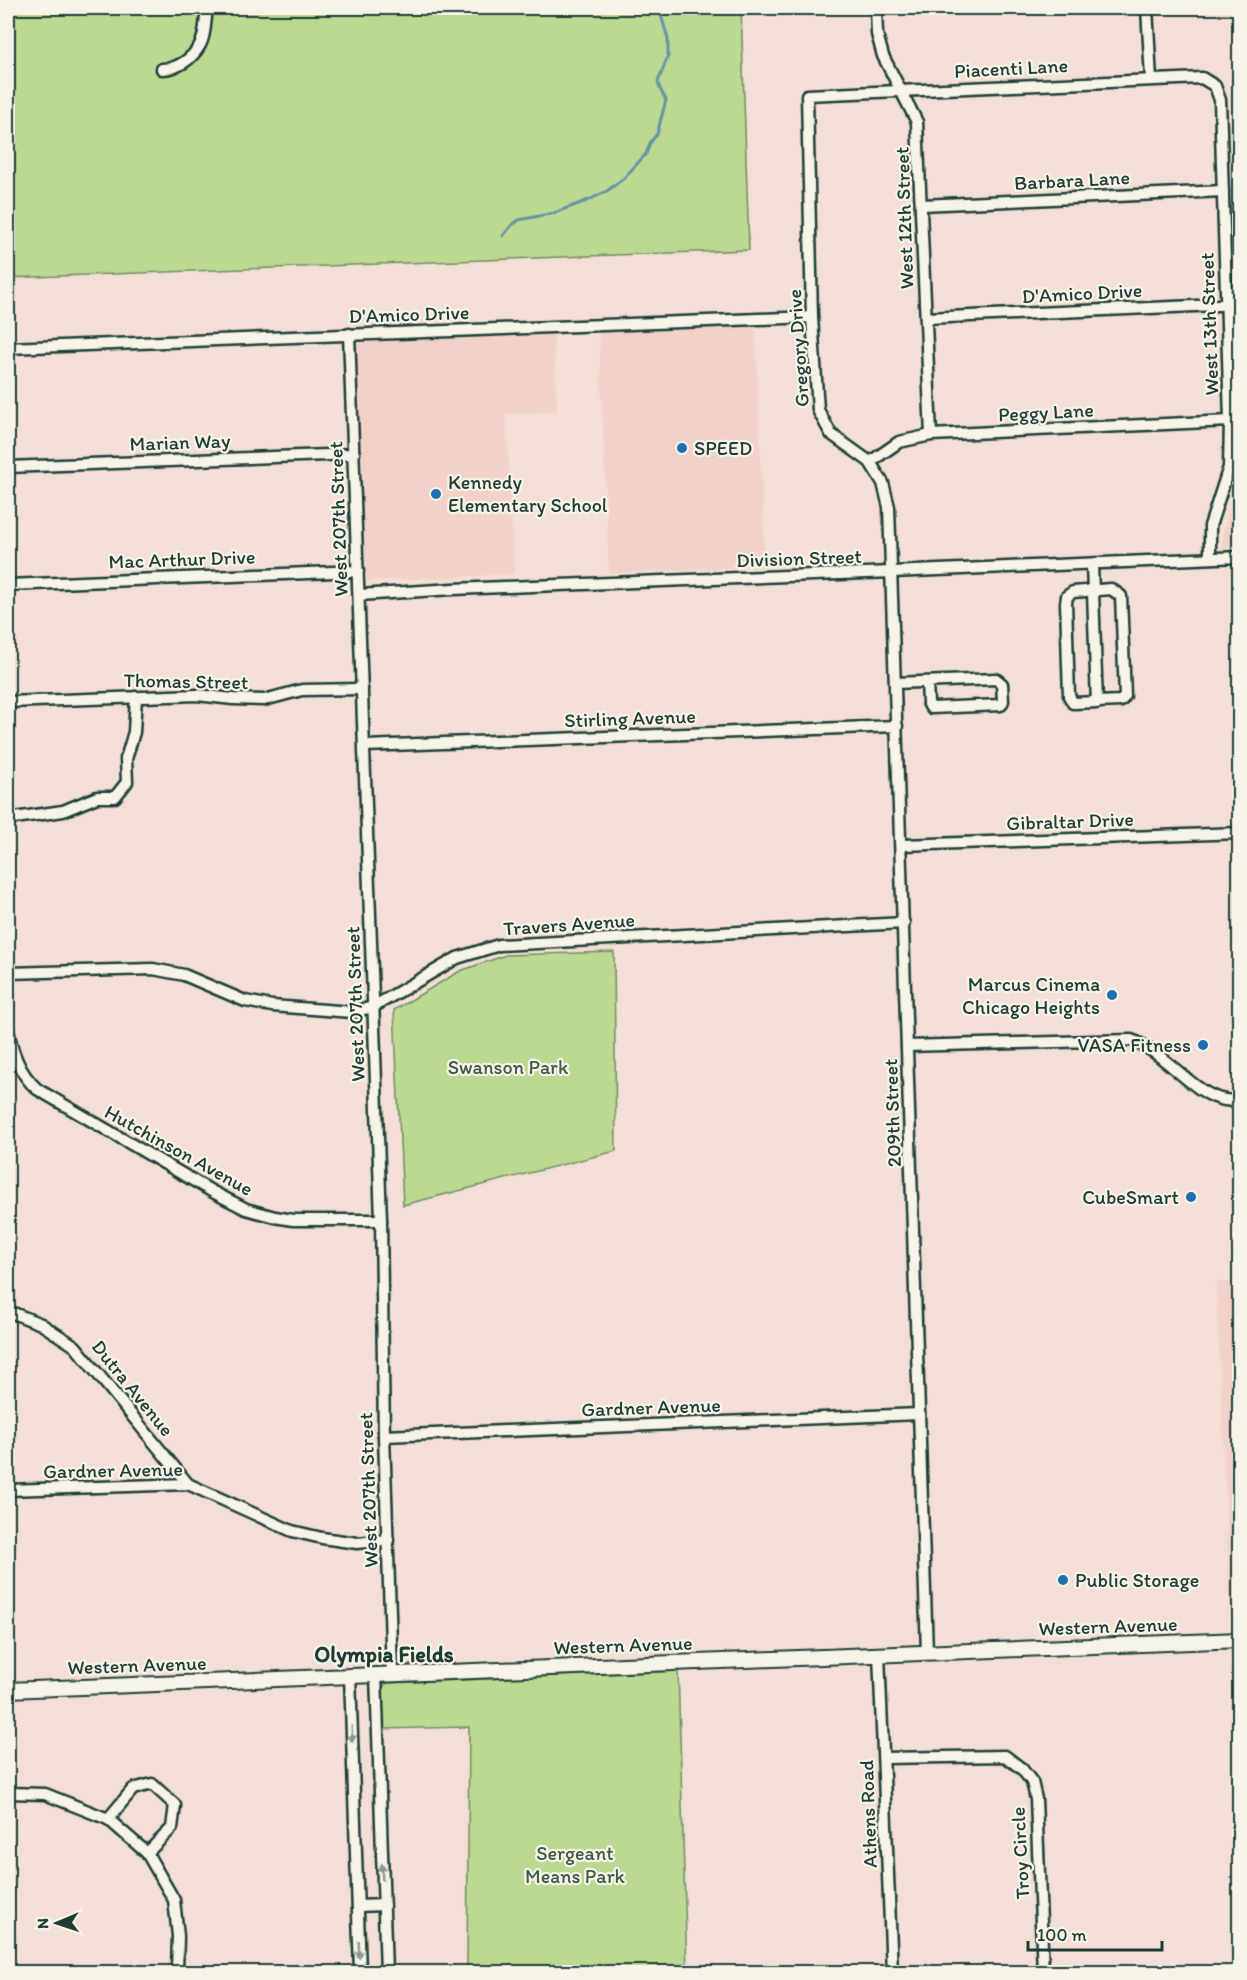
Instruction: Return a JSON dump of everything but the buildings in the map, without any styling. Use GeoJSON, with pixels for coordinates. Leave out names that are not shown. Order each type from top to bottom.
{"type":"FeatureCollection","features":[{"type":"Feature","properties":{"kind":"main road","name":"Western Avenue"},"geometry":{"type":"LineString","coordinates":[[8,1690],[1239,1640]]}},
{"type":"Feature","properties":{"kind":"street"},"geometry":{"type":"LineString","coordinates":[[162,69],[177,67],[186,62],[200,45],[207,8]]}},
{"type":"Feature","properties":{"kind":"street","name":"West 12th Street"},"geometry":{"type":"LineString","coordinates":[[876,8],[877,34],[883,56],[917,122],[931,435]]}},
{"type":"Feature","properties":{"kind":"street"},"geometry":{"type":"LineString","coordinates":[[1147,8],[1151,79]]}},
{"type":"Feature","properties":{"kind":"street","name":"Piacenti Lane"},"geometry":{"type":"LineString","coordinates":[[807,94],[1151,79],[1202,78],[1215,86]]}},
{"type":"Feature","properties":{"kind":"street","name":"West 13th Street"},"geometry":{"type":"LineString","coordinates":[[1210,558],[1210,526],[1229,467],[1230,421],[1220,100],[1215,86]]}},
{"type":"Feature","properties":{"kind":"street","name":"Gregory Drive"},"geometry":{"type":"LineString","coordinates":[[807,94],[812,318],[818,410],[831,434],[870,462],[883,483],[887,495],[892,573]]}},
{"type":"Feature","properties":{"kind":"street","name":"Barbara Lane"},"geometry":{"type":"LineString","coordinates":[[922,205],[1223,191]]}},
{"type":"Feature","properties":{"kind":"street","name":"D'Amico Drive"},"geometry":{"type":"LineString","coordinates":[[926,318],[1239,304]]}},
{"type":"Feature","properties":{"kind":"street","name":"D'Amico Drive"},"geometry":{"type":"LineString","coordinates":[[8,348],[812,318]]}},
{"type":"Feature","properties":{"kind":"street","name":"West 207th Street"},"geometry":{"type":"LineString","coordinates":[[349,334],[381,1220],[384,1436],[392,1673]]}},
{"type":"Feature","properties":{"kind":"street","name":"Peggy Lane"},"geometry":{"type":"LineString","coordinates":[[870,462],[899,442],[931,435],[1230,421]]}},
{"type":"Feature","properties":{"kind":"street","name":"Marian Way"},"geometry":{"type":"LineString","coordinates":[[8,467],[354,454]]}},
{"type":"Feature","properties":{"kind":"street","name":"Division Street"},"geometry":{"type":"LineString","coordinates":[[359,595],[470,588],[892,573],[1239,557]]}},
{"type":"Feature","properties":{"kind":"street"},"geometry":{"type":"LineString","coordinates":[[1092,564],[1098,703]]}},
{"type":"Feature","properties":{"kind":"street","name":"Mac Arthur Drive"},"geometry":{"type":"LineString","coordinates":[[8,585],[358,571]]}},
{"type":"Feature","properties":{"kind":"street","name":"209th Street"},"geometry":{"type":"LineString","coordinates":[[892,573],[927,1652]]}},
{"type":"Feature","properties":{"kind":"street"},"geometry":{"type":"LineString","coordinates":[[1111,589],[1121,596],[1125,696],[1121,701],[1098,703],[1073,703],[1070,696],[1067,596],[1073,592],[1111,589]]}},
{"type":"Feature","properties":{"kind":"street"},"geometry":{"type":"LineString","coordinates":[[895,683],[996,679],[1002,684],[1003,701],[1001,705],[931,708],[928,703],[927,682]]}},
{"type":"Feature","properties":{"kind":"street","name":"Thomas Street"},"geometry":{"type":"LineString","coordinates":[[8,702],[197,695],[264,700],[302,690],[362,689]]}},
{"type":"Feature","properties":{"kind":"street"},"geometry":{"type":"LineString","coordinates":[[8,819],[63,811],[97,797],[115,796],[127,782],[126,759],[134,732],[136,697]]}},
{"type":"Feature","properties":{"kind":"street","name":"Stirling Avenue"},"geometry":{"type":"LineString","coordinates":[[365,746],[897,726]]}},
{"type":"Feature","properties":{"kind":"street","name":"Gibraltar Drive"},"geometry":{"type":"LineString","coordinates":[[902,845],[1239,833]]}},
{"type":"Feature","properties":{"kind":"street","name":"Travers Avenue"},"geometry":{"type":"LineString","coordinates":[[8,973],[153,969],[184,975],[229,996],[259,1004],[345,1012],[373,1007],[457,958],[500,945],[904,923]]}},
{"type":"Feature","properties":{"kind":"street","name":"Hutchinson Avenue"},"geometry":{"type":"LineString","coordinates":[[8,1029],[18,1065],[37,1089],[246,1209],[293,1220],[381,1220]]}},
{"type":"Feature","properties":{"kind":"street"},"geometry":{"type":"LineString","coordinates":[[907,1046],[1131,1040],[1156,1052],[1204,1091],[1225,1100],[1239,1100]]}},
{"type":"Feature","properties":{"kind":"street","name":"Dutra Avenue"},"geometry":{"type":"LineString","coordinates":[[8,1311],[41,1324],[75,1346],[188,1484]]}},
{"type":"Feature","properties":{"kind":"street","name":"Gardner Avenue"},"geometry":{"type":"LineString","coordinates":[[384,1436],[919,1414]]}},
{"type":"Feature","properties":{"kind":"street","name":"Gardner Avenue"},"geometry":{"type":"LineString","coordinates":[[8,1490],[188,1484],[292,1531],[357,1543],[388,1540]]}},
{"type":"Feature","properties":{"kind":"street","name":"Athens Road"},"geometry":{"type":"LineString","coordinates":[[879,1654],[892,1972]]}},
{"type":"Feature","properties":{"kind":"street"},"geometry":{"type":"LineString","coordinates":[[375,1674],[386,1972]]}},
{"type":"Feature","properties":{"kind":"street"},"geometry":{"type":"LineString","coordinates":[[350,1675],[360,1972]]}},
{"type":"Feature","properties":{"kind":"street","name":"Troy Circle"},"geometry":{"type":"LineString","coordinates":[[884,1758],[1005,1756],[1022,1769],[1032,1782],[1036,1799],[1043,1972]]}},
{"type":"Feature","properties":{"kind":"street"},"geometry":{"type":"LineString","coordinates":[[108,1819],[133,1789],[152,1784],[175,1805],[172,1828],[147,1853]]}},
{"type":"Feature","properties":{"kind":"street"},"geometry":{"type":"LineString","coordinates":[[8,1793],[45,1794],[108,1819],[147,1853],[174,1900],[178,1936],[177,1972]]}},
{"type":"Feature","properties":{"kind":"street"},"geometry":{"type":"LineString","coordinates":[[358,1906],[384,1905]]}},
{"type":"Feature","properties":{"kind":"shaded area","name":"SPEED"},"geometry":{"type":"Polygon","coordinates":[[[755,324],[765,566],[609,573],[599,331],[755,324]]]}},
{"type":"Feature","properties":{"kind":"shaded area","name":"Kennedy Elementary School"},"geometry":{"type":"Polygon","coordinates":[[[553,333],[557,411],[506,414],[514,574],[367,581],[355,343],[553,333]]]}},
{"type":"Feature","properties":{"kind":"shaded area"},"geometry":{"type":"Polygon","coordinates":[[[1239,460],[1239,548],[1221,549],[1239,460]]]}},
{"type":"Feature","properties":{"kind":"shaded area"},"geometry":{"type":"Polygon","coordinates":[[[1216,1282],[1239,1282],[1239,1617],[1231,1617],[1216,1282]]]}},
{"type":"Feature","properties":{"kind":"green space"},"geometry":{"type":"Polygon","coordinates":[[[8,8],[741,8],[749,250],[8,278],[8,8]]]}},
{"type":"Feature","properties":{"kind":"green space","name":"Swanson Park"},"geometry":{"type":"Polygon","coordinates":[[[614,952],[616,1151],[403,1205],[394,1010],[460,971],[506,955],[614,952]]]}},
{"type":"Feature","properties":{"kind":"green space","name":"Sergeant Means Park"},"geometry":{"type":"Polygon","coordinates":[[[678,1671],[687,1972],[467,1972],[469,1727],[379,1729],[378,1704],[383,1687],[387,1683],[678,1671]]]}},
{"type":"Feature","properties":{"kind":"waterway"},"geometry":{"type":"LineString","coordinates":[[503,236],[519,220],[554,213],[607,191],[624,178],[646,154],[657,134],[666,100],[658,82],[668,56],[668,39],[659,8]]}},
{"type":"Feature","properties":{"kind":"place","name":"SPEED"},"geometry":{"type":"Point","coordinates":[682,448]}},
{"type":"Feature","properties":{"kind":"place","name":"Kennedy Elementary School"},"geometry":{"type":"Point","coordinates":[436,494]}},
{"type":"Feature","properties":{"kind":"place","name":"Marcus Cinema Chicago Heights"},"geometry":{"type":"Point","coordinates":[1112,995]}},
{"type":"Feature","properties":{"kind":"place","name":"VASA Fitness"},"geometry":{"type":"Point","coordinates":[1203,1045]}},
{"type":"Feature","properties":{"kind":"place","name":"CubeSmart"},"geometry":{"type":"Point","coordinates":[1191,1197]}},
{"type":"Feature","properties":{"kind":"place","name":"Public Storage"},"geometry":{"type":"Point","coordinates":[1063,1580]}},
{"type":"Feature","properties":{"kind":"district","name":"Olympia Fields"},"geometry":{"type":"Point","coordinates":[384,1654]}}]}
